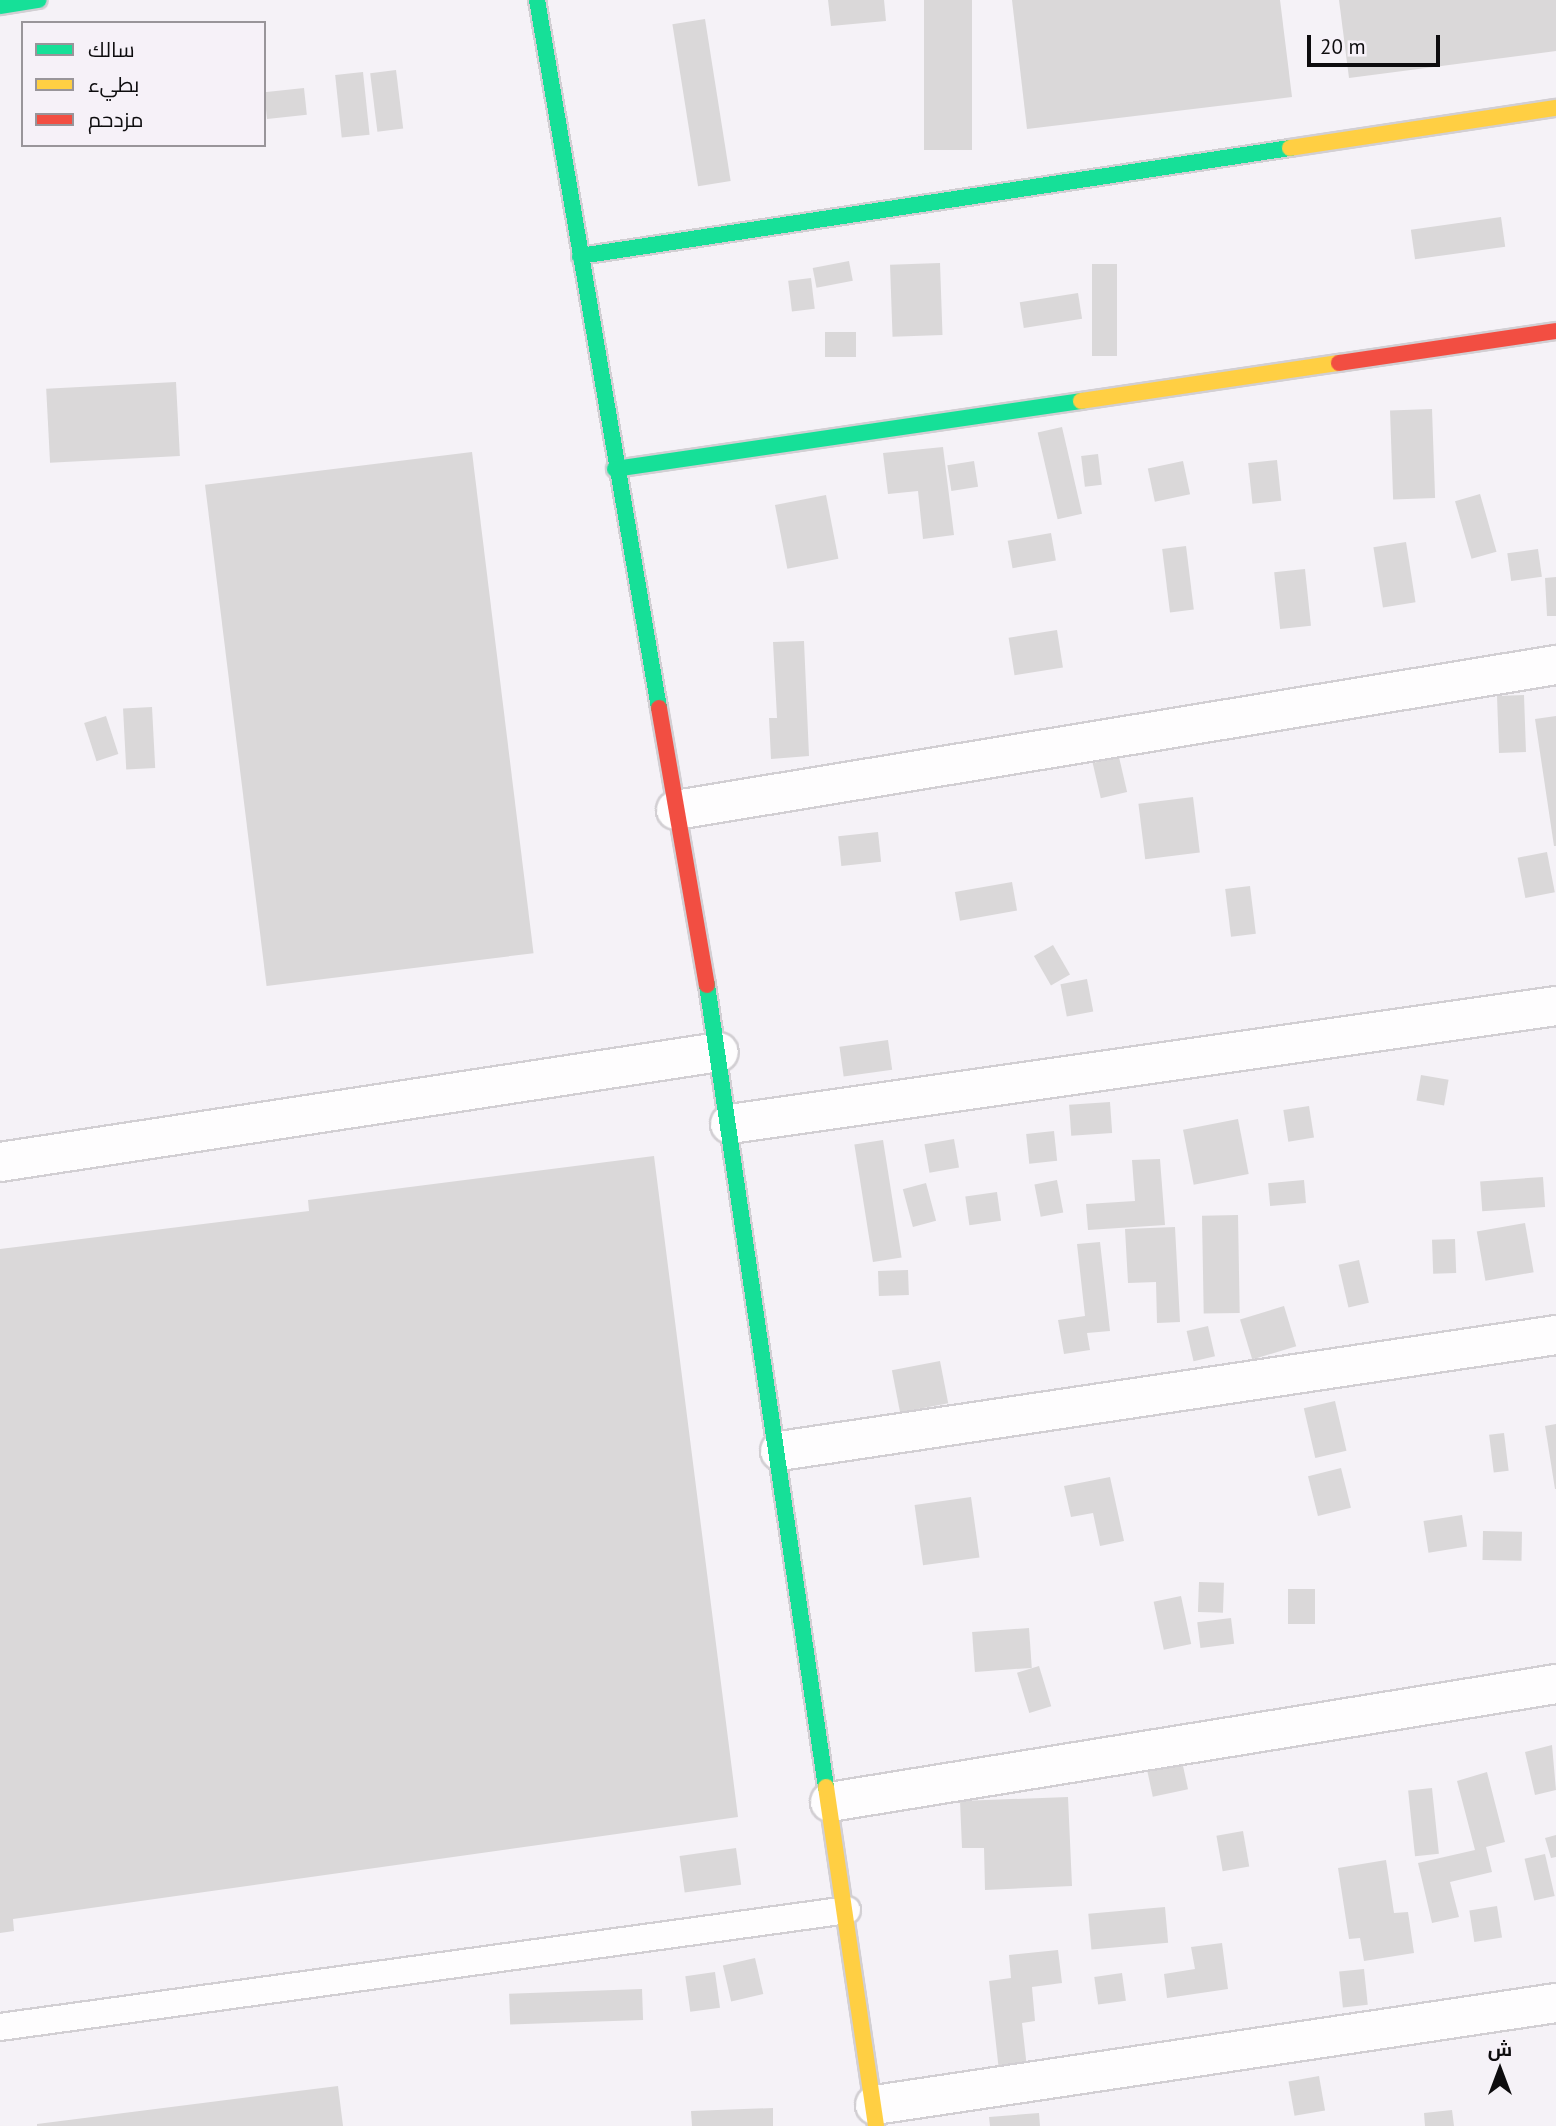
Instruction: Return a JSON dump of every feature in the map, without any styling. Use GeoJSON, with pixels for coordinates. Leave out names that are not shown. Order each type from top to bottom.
{"type":"FeatureCollection","features":[{"type":"Feature","properties":{"kind":"street"},"geometry":{"type":"LineString","coordinates":[[0,6],[39,0]]}},
{"type":"Feature","properties":{"kind":"street"},"geometry":{"type":"LineString","coordinates":[[537,0],[615,469],[719,1052],[780,1451],[875,2116],[1556,2003]]}},
{"type":"Feature","properties":{"kind":"street"},"geometry":{"type":"LineString","coordinates":[[580,256],[1556,108]]}},
{"type":"Feature","properties":{"kind":"street"},"geometry":{"type":"LineString","coordinates":[[615,469],[1556,331]]}},
{"type":"Feature","properties":{"kind":"street"},"geometry":{"type":"LineString","coordinates":[[676,810],[1556,665]]}},
{"type":"Feature","properties":{"kind":"street"},"geometry":{"type":"LineString","coordinates":[[730,1124],[1556,1006]]}},
{"type":"Feature","properties":{"kind":"street"},"geometry":{"type":"LineString","coordinates":[[0,1163],[719,1052]]}},
{"type":"Feature","properties":{"kind":"street"},"geometry":{"type":"LineString","coordinates":[[780,1451],[1556,1335]]}},
{"type":"Feature","properties":{"kind":"street"},"geometry":{"type":"LineString","coordinates":[[830,1802],[1556,1684]]}},
{"type":"Feature","properties":{"kind":"lane"},"geometry":{"type":"LineString","coordinates":[[0,2027],[847,1910]]}},
{"type":"Feature","properties":{"kind":"building"},"geometry":{"type":"Polygon","coordinates":[[[828,0],[884,0],[886,21],[831,26],[828,0]]]}},
{"type":"Feature","properties":{"kind":"building"},"geometry":{"type":"Polygon","coordinates":[[[924,0],[972,0],[972,150],[924,150],[924,0]]]}},
{"type":"Feature","properties":{"kind":"building"},"geometry":{"type":"Polygon","coordinates":[[[1012,0],[1280,0],[1292,97],[1027,129],[1012,0]]]}},
{"type":"Feature","properties":{"kind":"building"},"geometry":{"type":"Polygon","coordinates":[[[1339,0],[1556,0],[1556,51],[1349,78],[1339,0]]]}},
{"type":"Feature","properties":{"kind":"building"},"geometry":{"type":"Polygon","coordinates":[[[705,19],[731,181],[698,186],[672,24],[705,19]]]}},
{"type":"Feature","properties":{"kind":"building"},"geometry":{"type":"Polygon","coordinates":[[[396,70],[403,129],[377,132],[370,73],[396,70]]]}},
{"type":"Feature","properties":{"kind":"building"},"geometry":{"type":"Polygon","coordinates":[[[363,72],[370,135],[342,138],[335,75],[363,72]]]}},
{"type":"Feature","properties":{"kind":"building"},"geometry":{"type":"Polygon","coordinates":[[[304,88],[307,115],[267,119],[266,92],[304,88]]]}},
{"type":"Feature","properties":{"kind":"building"},"geometry":{"type":"Polygon","coordinates":[[[1501,217],[1505,247],[1415,259],[1411,230],[1501,217]]]}},
{"type":"Feature","properties":{"kind":"building"},"geometry":{"type":"Polygon","coordinates":[[[849,261],[853,281],[816,288],[813,268],[849,261]]]}},
{"type":"Feature","properties":{"kind":"building"},"geometry":{"type":"Polygon","coordinates":[[[940,263],[943,335],[893,337],[890,265],[940,263]]]}},
{"type":"Feature","properties":{"kind":"building"},"geometry":{"type":"Polygon","coordinates":[[[1092,264],[1117,264],[1117,356],[1092,356],[1092,264]]]}},
{"type":"Feature","properties":{"kind":"building"},"geometry":{"type":"Polygon","coordinates":[[[811,278],[815,309],[792,312],[788,281],[811,278]]]}},
{"type":"Feature","properties":{"kind":"building"},"geometry":{"type":"Polygon","coordinates":[[[1078,293],[1082,319],[1024,328],[1020,302],[1078,293]]]}},
{"type":"Feature","properties":{"kind":"building"},"geometry":{"type":"Polygon","coordinates":[[[825,332],[856,332],[856,357],[825,357],[825,332]]]}},
{"type":"Feature","properties":{"kind":"building"},"geometry":{"type":"Polygon","coordinates":[[[176,382],[180,456],[50,463],[46,389],[176,382]]]}},
{"type":"Feature","properties":{"kind":"building"},"geometry":{"type":"Polygon","coordinates":[[[1432,409],[1435,498],[1393,499],[1390,410],[1432,409]]]}},
{"type":"Feature","properties":{"kind":"building"},"geometry":{"type":"Polygon","coordinates":[[[1062,427],[1082,514],[1058,519],[1038,433],[1062,427]]]}},
{"type":"Feature","properties":{"kind":"building"},"geometry":{"type":"Polygon","coordinates":[[[943,447],[954,535],[923,539],[918,491],[888,494],[883,453],[943,447]]]}},
{"type":"Feature","properties":{"kind":"building"},"geometry":{"type":"Polygon","coordinates":[[[472,452],[534,953],[267,986],[205,485],[472,452]]]}},
{"type":"Feature","properties":{"kind":"building"},"geometry":{"type":"Polygon","coordinates":[[[1098,454],[1102,485],[1085,487],[1081,456],[1098,454]]]}},
{"type":"Feature","properties":{"kind":"building"},"geometry":{"type":"Polygon","coordinates":[[[1277,460],[1281,501],[1252,504],[1248,463],[1277,460]]]}},
{"type":"Feature","properties":{"kind":"building"},"geometry":{"type":"Polygon","coordinates":[[[974,461],[978,487],[951,491],[947,465],[974,461]]]}},
{"type":"Feature","properties":{"kind":"building"},"geometry":{"type":"Polygon","coordinates":[[[1183,461],[1190,494],[1155,502],[1148,468],[1183,461]]]}},
{"type":"Feature","properties":{"kind":"building"},"geometry":{"type":"Polygon","coordinates":[[[1480,494],[1497,552],[1472,559],[1455,501],[1480,494]]]}},
{"type":"Feature","properties":{"kind":"building"},"geometry":{"type":"Polygon","coordinates":[[[826,495],[838,559],[787,569],[775,505],[826,495]]]}},
{"type":"Feature","properties":{"kind":"building"},"geometry":{"type":"Polygon","coordinates":[[[1051,533],[1056,561],[1013,568],[1008,541],[1051,533]]]}},
{"type":"Feature","properties":{"kind":"building"},"geometry":{"type":"Polygon","coordinates":[[[1406,542],[1416,602],[1383,607],[1373,547],[1406,542]]]}},
{"type":"Feature","properties":{"kind":"building"},"geometry":{"type":"Polygon","coordinates":[[[1186,546],[1194,610],[1170,612],[1162,549],[1186,546]]]}},
{"type":"Feature","properties":{"kind":"building"},"geometry":{"type":"Polygon","coordinates":[[[1538,549],[1542,577],[1511,581],[1507,553],[1538,549]]]}},
{"type":"Feature","properties":{"kind":"building"},"geometry":{"type":"Polygon","coordinates":[[[1305,569],[1311,626],[1280,629],[1274,572],[1305,569]]]}},
{"type":"Feature","properties":{"kind":"building"},"geometry":{"type":"Polygon","coordinates":[[[1556,577],[1556,616],[1547,616],[1545,578],[1556,577]]]}},
{"type":"Feature","properties":{"kind":"building"},"geometry":{"type":"Polygon","coordinates":[[[1057,630],[1063,668],[1015,675],[1009,638],[1057,630]]]}},
{"type":"Feature","properties":{"kind":"building"},"geometry":{"type":"Polygon","coordinates":[[[804,641],[809,756],[771,759],[769,718],[777,718],[773,642],[804,641]]]}},
{"type":"Feature","properties":{"kind":"building"},"geometry":{"type":"Polygon","coordinates":[[[1524,695],[1526,752],[1499,753],[1497,696],[1524,695]]]}},
{"type":"Feature","properties":{"kind":"building"},"geometry":{"type":"Polygon","coordinates":[[[152,707],[155,768],[126,769],[123,709],[152,707]]]}},
{"type":"Feature","properties":{"kind":"building"},"geometry":{"type":"Polygon","coordinates":[[[106,716],[118,754],[96,761],[84,723],[106,716]]]}},
{"type":"Feature","properties":{"kind":"building"},"geometry":{"type":"Polygon","coordinates":[[[1556,716],[1556,846],[1554,846],[1535,719],[1556,716]]]}},
{"type":"Feature","properties":{"kind":"building"},"geometry":{"type":"Polygon","coordinates":[[[1119,757],[1127,792],[1101,798],[1093,763],[1119,757]]]}},
{"type":"Feature","properties":{"kind":"building"},"geometry":{"type":"Polygon","coordinates":[[[1193,797],[1200,853],[1145,859],[1138,804],[1193,797]]]}},
{"type":"Feature","properties":{"kind":"building"},"geometry":{"type":"Polygon","coordinates":[[[878,832],[881,862],[841,866],[838,836],[878,832]]]}},
{"type":"Feature","properties":{"kind":"building"},"geometry":{"type":"Polygon","coordinates":[[[1547,852],[1555,892],[1525,898],[1518,858],[1547,852]]]}},
{"type":"Feature","properties":{"kind":"building"},"geometry":{"type":"Polygon","coordinates":[[[1012,882],[1017,911],[960,921],[955,892],[1012,882]]]}},
{"type":"Feature","properties":{"kind":"building"},"geometry":{"type":"Polygon","coordinates":[[[1250,886],[1256,934],[1231,937],[1225,889],[1250,886]]]}},
{"type":"Feature","properties":{"kind":"building"},"geometry":{"type":"Polygon","coordinates":[[[1053,945],[1070,974],[1051,985],[1034,956],[1053,945]]]}},
{"type":"Feature","properties":{"kind":"building"},"geometry":{"type":"Polygon","coordinates":[[[1087,979],[1093,1011],[1067,1017],[1060,984],[1087,979]]]}},
{"type":"Feature","properties":{"kind":"building"},"geometry":{"type":"Polygon","coordinates":[[[888,1040],[892,1070],[844,1077],[839,1047],[888,1040]]]}},
{"type":"Feature","properties":{"kind":"building"},"geometry":{"type":"Polygon","coordinates":[[[1421,1075],[1449,1080],[1444,1105],[1416,1101],[1421,1075]]]}},
{"type":"Feature","properties":{"kind":"building"},"geometry":{"type":"Polygon","coordinates":[[[1110,1102],[1112,1133],[1071,1136],[1069,1105],[1110,1102]]]}},
{"type":"Feature","properties":{"kind":"building"},"geometry":{"type":"Polygon","coordinates":[[[1309,1106],[1314,1138],[1288,1142],[1283,1110],[1309,1106]]]}},
{"type":"Feature","properties":{"kind":"building"},"geometry":{"type":"Polygon","coordinates":[[[1238,1119],[1249,1174],[1194,1185],[1183,1130],[1238,1119]]]}},
{"type":"Feature","properties":{"kind":"building"},"geometry":{"type":"Polygon","coordinates":[[[1054,1131],[1057,1161],[1029,1164],[1026,1134],[1054,1131]]]}},
{"type":"Feature","properties":{"kind":"building"},"geometry":{"type":"Polygon","coordinates":[[[954,1139],[959,1168],[929,1173],[924,1144],[954,1139]]]}},
{"type":"Feature","properties":{"kind":"building"},"geometry":{"type":"Polygon","coordinates":[[[883,1140],[902,1258],[873,1262],[854,1145],[883,1140]]]}},
{"type":"Feature","properties":{"kind":"building"},"geometry":{"type":"Polygon","coordinates":[[[654,1156],[738,1817],[13,1919],[14,1931],[0,1933],[0,1249],[309,1211],[308,1200],[654,1156]]]}},
{"type":"Feature","properties":{"kind":"building"},"geometry":{"type":"Polygon","coordinates":[[[1160,1159],[1165,1225],[1088,1230],[1086,1204],[1135,1201],[1132,1160],[1160,1159]]]}},
{"type":"Feature","properties":{"kind":"building"},"geometry":{"type":"Polygon","coordinates":[[[1543,1177],[1545,1207],[1482,1211],[1480,1181],[1543,1177]]]}},
{"type":"Feature","properties":{"kind":"building"},"geometry":{"type":"Polygon","coordinates":[[[1057,1180],[1063,1212],[1041,1217],[1034,1184],[1057,1180]]]}},
{"type":"Feature","properties":{"kind":"building"},"geometry":{"type":"Polygon","coordinates":[[[1304,1180],[1306,1203],[1270,1206],[1268,1183],[1304,1180]]]}},
{"type":"Feature","properties":{"kind":"building"},"geometry":{"type":"Polygon","coordinates":[[[926,1183],[936,1221],[913,1227],[903,1189],[926,1183]]]}},
{"type":"Feature","properties":{"kind":"building"},"geometry":{"type":"Polygon","coordinates":[[[997,1192],[1001,1221],[969,1225],[965,1196],[997,1192]]]}},
{"type":"Feature","properties":{"kind":"building"},"geometry":{"type":"Polygon","coordinates":[[[1238,1215],[1240,1313],[1204,1314],[1202,1216],[1238,1215]]]}},
{"type":"Feature","properties":{"kind":"building"},"geometry":{"type":"Polygon","coordinates":[[[1525,1223],[1534,1272],[1485,1281],[1477,1232],[1525,1223]]]}},
{"type":"Feature","properties":{"kind":"building"},"geometry":{"type":"Polygon","coordinates":[[[1175,1227],[1180,1322],[1157,1323],[1156,1282],[1128,1283],[1125,1229],[1175,1227]]]}},
{"type":"Feature","properties":{"kind":"building"},"geometry":{"type":"Polygon","coordinates":[[[1455,1239],[1456,1273],[1433,1274],[1432,1240],[1455,1239]]]}},
{"type":"Feature","properties":{"kind":"building"},"geometry":{"type":"Polygon","coordinates":[[[1100,1242],[1110,1331],[1087,1333],[1090,1350],[1064,1354],[1058,1320],[1085,1316],[1077,1244],[1100,1242]]]}},
{"type":"Feature","properties":{"kind":"building"},"geometry":{"type":"Polygon","coordinates":[[[1359,1260],[1369,1303],[1348,1308],[1339,1265],[1359,1260]]]}},
{"type":"Feature","properties":{"kind":"building"},"geometry":{"type":"Polygon","coordinates":[[[908,1270],[909,1295],[879,1296],[878,1271],[908,1270]]]}},
{"type":"Feature","properties":{"kind":"building"},"geometry":{"type":"Polygon","coordinates":[[[1284,1306],[1296,1346],[1252,1360],[1240,1319],[1284,1306]]]}},
{"type":"Feature","properties":{"kind":"building"},"geometry":{"type":"Polygon","coordinates":[[[1208,1326],[1215,1356],[1194,1361],[1187,1331],[1208,1326]]]}},
{"type":"Feature","properties":{"kind":"building"},"geometry":{"type":"Polygon","coordinates":[[[940,1361],[948,1403],[900,1413],[892,1370],[940,1361]]]}},
{"type":"Feature","properties":{"kind":"building"},"geometry":{"type":"Polygon","coordinates":[[[1335,1401],[1346,1451],[1315,1458],[1304,1408],[1335,1401]]]}},
{"type":"Feature","properties":{"kind":"building"},"geometry":{"type":"Polygon","coordinates":[[[1556,1424],[1556,1489],[1555,1489],[1545,1426],[1556,1424]]]}},
{"type":"Feature","properties":{"kind":"building"},"geometry":{"type":"Polygon","coordinates":[[[1504,1433],[1509,1471],[1494,1473],[1489,1435],[1504,1433]]]}},
{"type":"Feature","properties":{"kind":"building"},"geometry":{"type":"Polygon","coordinates":[[[1341,1468],[1351,1508],[1318,1516],[1308,1476],[1341,1468]]]}},
{"type":"Feature","properties":{"kind":"building"},"geometry":{"type":"Polygon","coordinates":[[[1110,1477],[1124,1541],[1100,1546],[1093,1513],[1071,1517],[1064,1486],[1110,1477]]]}},
{"type":"Feature","properties":{"kind":"building"},"geometry":{"type":"Polygon","coordinates":[[[971,1497],[979,1557],[923,1565],[915,1505],[971,1497]]]}},
{"type":"Feature","properties":{"kind":"building"},"geometry":{"type":"Polygon","coordinates":[[[1462,1515],[1467,1547],[1428,1553],[1423,1521],[1462,1515]]]}},
{"type":"Feature","properties":{"kind":"building"},"geometry":{"type":"Polygon","coordinates":[[[1483,1531],[1522,1532],[1521,1561],[1482,1560],[1483,1531]]]}},
{"type":"Feature","properties":{"kind":"building"},"geometry":{"type":"Polygon","coordinates":[[[1199,1582],[1224,1583],[1223,1613],[1198,1612],[1199,1582]]]}},
{"type":"Feature","properties":{"kind":"building"},"geometry":{"type":"Polygon","coordinates":[[[1288,1589],[1315,1589],[1315,1624],[1288,1624],[1288,1589]]]}},
{"type":"Feature","properties":{"kind":"building"},"geometry":{"type":"Polygon","coordinates":[[[1181,1596],[1191,1644],[1164,1650],[1154,1602],[1181,1596]]]}},
{"type":"Feature","properties":{"kind":"building"},"geometry":{"type":"Polygon","coordinates":[[[1231,1618],[1234,1644],[1200,1648],[1197,1622],[1231,1618]]]}},
{"type":"Feature","properties":{"kind":"building"},"geometry":{"type":"Polygon","coordinates":[[[1029,1628],[1032,1668],[975,1672],[972,1632],[1029,1628]]]}},
{"type":"Feature","properties":{"kind":"building"},"geometry":{"type":"Polygon","coordinates":[[[1039,1666],[1051,1706],[1029,1713],[1017,1673],[1039,1666]]]}},
{"type":"Feature","properties":{"kind":"building"},"geometry":{"type":"Polygon","coordinates":[[[1552,1745],[1556,1790],[1535,1795],[1525,1752],[1552,1745]]]}},
{"type":"Feature","properties":{"kind":"building"},"geometry":{"type":"Polygon","coordinates":[[[1182,1761],[1188,1789],[1153,1797],[1147,1768],[1182,1761]]]}},
{"type":"Feature","properties":{"kind":"building"},"geometry":{"type":"Polygon","coordinates":[[[1487,1772],[1505,1842],[1486,1847],[1492,1872],[1450,1882],[1459,1917],[1432,1923],[1418,1863],[1475,1850],[1457,1781],[1487,1772]]]}},
{"type":"Feature","properties":{"kind":"building"},"geometry":{"type":"Polygon","coordinates":[[[1432,1788],[1439,1854],[1415,1856],[1408,1791],[1432,1788]]]}},
{"type":"Feature","properties":{"kind":"building"},"geometry":{"type":"Polygon","coordinates":[[[1068,1797],[1072,1886],[985,1890],[984,1848],[962,1848],[960,1801],[1068,1797]]]}},
{"type":"Feature","properties":{"kind":"building"},"geometry":{"type":"Polygon","coordinates":[[[1243,1831],[1249,1866],[1223,1871],[1216,1836],[1243,1831]]]}},
{"type":"Feature","properties":{"kind":"building"},"geometry":{"type":"Polygon","coordinates":[[[1556,1835],[1556,1857],[1551,1858],[1545,1838],[1556,1835]]]}},
{"type":"Feature","properties":{"kind":"building"},"geometry":{"type":"Polygon","coordinates":[[[736,1848],[741,1885],[685,1893],[680,1856],[736,1848]]]}},
{"type":"Feature","properties":{"kind":"building"},"geometry":{"type":"Polygon","coordinates":[[[1545,1854],[1555,1896],[1534,1901],[1525,1859],[1545,1854]]]}},
{"type":"Feature","properties":{"kind":"building"},"geometry":{"type":"Polygon","coordinates":[[[1386,1860],[1394,1913],[1408,1912],[1414,1953],[1364,1961],[1360,1938],[1349,1939],[1338,1868],[1386,1860]]]}},
{"type":"Feature","properties":{"kind":"building"},"geometry":{"type":"Polygon","coordinates":[[[1497,1906],[1502,1938],[1474,1942],[1469,1910],[1497,1906]]]}},
{"type":"Feature","properties":{"kind":"building"},"geometry":{"type":"Polygon","coordinates":[[[1165,1907],[1168,1943],[1091,1950],[1088,1914],[1165,1907]]]}},
{"type":"Feature","properties":{"kind":"building"},"geometry":{"type":"Polygon","coordinates":[[[1222,1943],[1228,1989],[1167,1998],[1164,1974],[1195,1969],[1191,1947],[1222,1943]]]}},
{"type":"Feature","properties":{"kind":"building"},"geometry":{"type":"Polygon","coordinates":[[[1058,1950],[1062,1983],[1032,1987],[1035,2021],[1022,2023],[1027,2068],[999,2071],[989,1981],[1011,1978],[1009,1955],[1058,1950]]]}},
{"type":"Feature","properties":{"kind":"building"},"geometry":{"type":"Polygon","coordinates":[[[755,1958],[763,1994],[731,2001],[723,1965],[755,1958]]]}},
{"type":"Feature","properties":{"kind":"building"},"geometry":{"type":"Polygon","coordinates":[[[1364,1969],[1368,2005],[1343,2007],[1339,1972],[1364,1969]]]}},
{"type":"Feature","properties":{"kind":"building"},"geometry":{"type":"Polygon","coordinates":[[[715,1972],[720,2008],[690,2012],[685,1976],[715,1972]]]}},
{"type":"Feature","properties":{"kind":"building"},"geometry":{"type":"Polygon","coordinates":[[[1122,1973],[1126,2001],[1098,2005],[1094,1977],[1122,1973]]]}},
{"type":"Feature","properties":{"kind":"building"},"geometry":{"type":"Polygon","coordinates":[[[642,1989],[643,2020],[510,2025],[509,1994],[642,1989]]]}},
{"type":"Feature","properties":{"kind":"building"},"geometry":{"type":"Polygon","coordinates":[[[1319,2076],[1325,2110],[1295,2116],[1288,2081],[1319,2076]]]}},
{"type":"Feature","properties":{"kind":"building"},"geometry":{"type":"Polygon","coordinates":[[[338,2086],[343,2126],[37,2126],[37,2124],[338,2086]]]}},
{"type":"Feature","properties":{"kind":"building"},"geometry":{"type":"Polygon","coordinates":[[[773,2108],[773,2126],[692,2126],[691,2111],[773,2108]]]}},
{"type":"Feature","properties":{"kind":"building"},"geometry":{"type":"Polygon","coordinates":[[[1452,2110],[1454,2126],[1425,2126],[1424,2113],[1452,2110]]]}},
{"type":"Feature","properties":{"kind":"building"},"geometry":{"type":"Polygon","coordinates":[[[1039,2113],[1040,2126],[990,2126],[989,2117],[1039,2113]]]}},
{"type":"Feature","properties":{"kind":"traffic: fast"},"geometry":{"type":"LineString","coordinates":[[0,6],[39,0]]}},
{"type":"Feature","properties":{"kind":"traffic: fast"},"geometry":{"type":"LineString","coordinates":[[537,0],[659,708]]}},
{"type":"Feature","properties":{"kind":"traffic: fast"},"geometry":{"type":"LineString","coordinates":[[580,256],[1290,148]]}},
{"type":"Feature","properties":{"kind":"traffic: fast"},"geometry":{"type":"LineString","coordinates":[[615,469],[1081,401]]}},
{"type":"Feature","properties":{"kind":"traffic: fast"},"geometry":{"type":"LineString","coordinates":[[707,985],[826,1787]]}},
{"type":"Feature","properties":{"kind":"traffic: slow"},"geometry":{"type":"LineString","coordinates":[[1290,148],[1556,108]]}},
{"type":"Feature","properties":{"kind":"traffic: slow"},"geometry":{"type":"LineString","coordinates":[[1081,401],[1339,363]]}},
{"type":"Feature","properties":{"kind":"traffic: slow"},"geometry":{"type":"LineString","coordinates":[[826,1787],[876,2126]]}},
{"type":"Feature","properties":{"kind":"traffic: jam"},"geometry":{"type":"LineString","coordinates":[[1339,363],[1556,331]]}},
{"type":"Feature","properties":{"kind":"traffic: jam"},"geometry":{"type":"LineString","coordinates":[[659,708],[707,985]]}}]}
